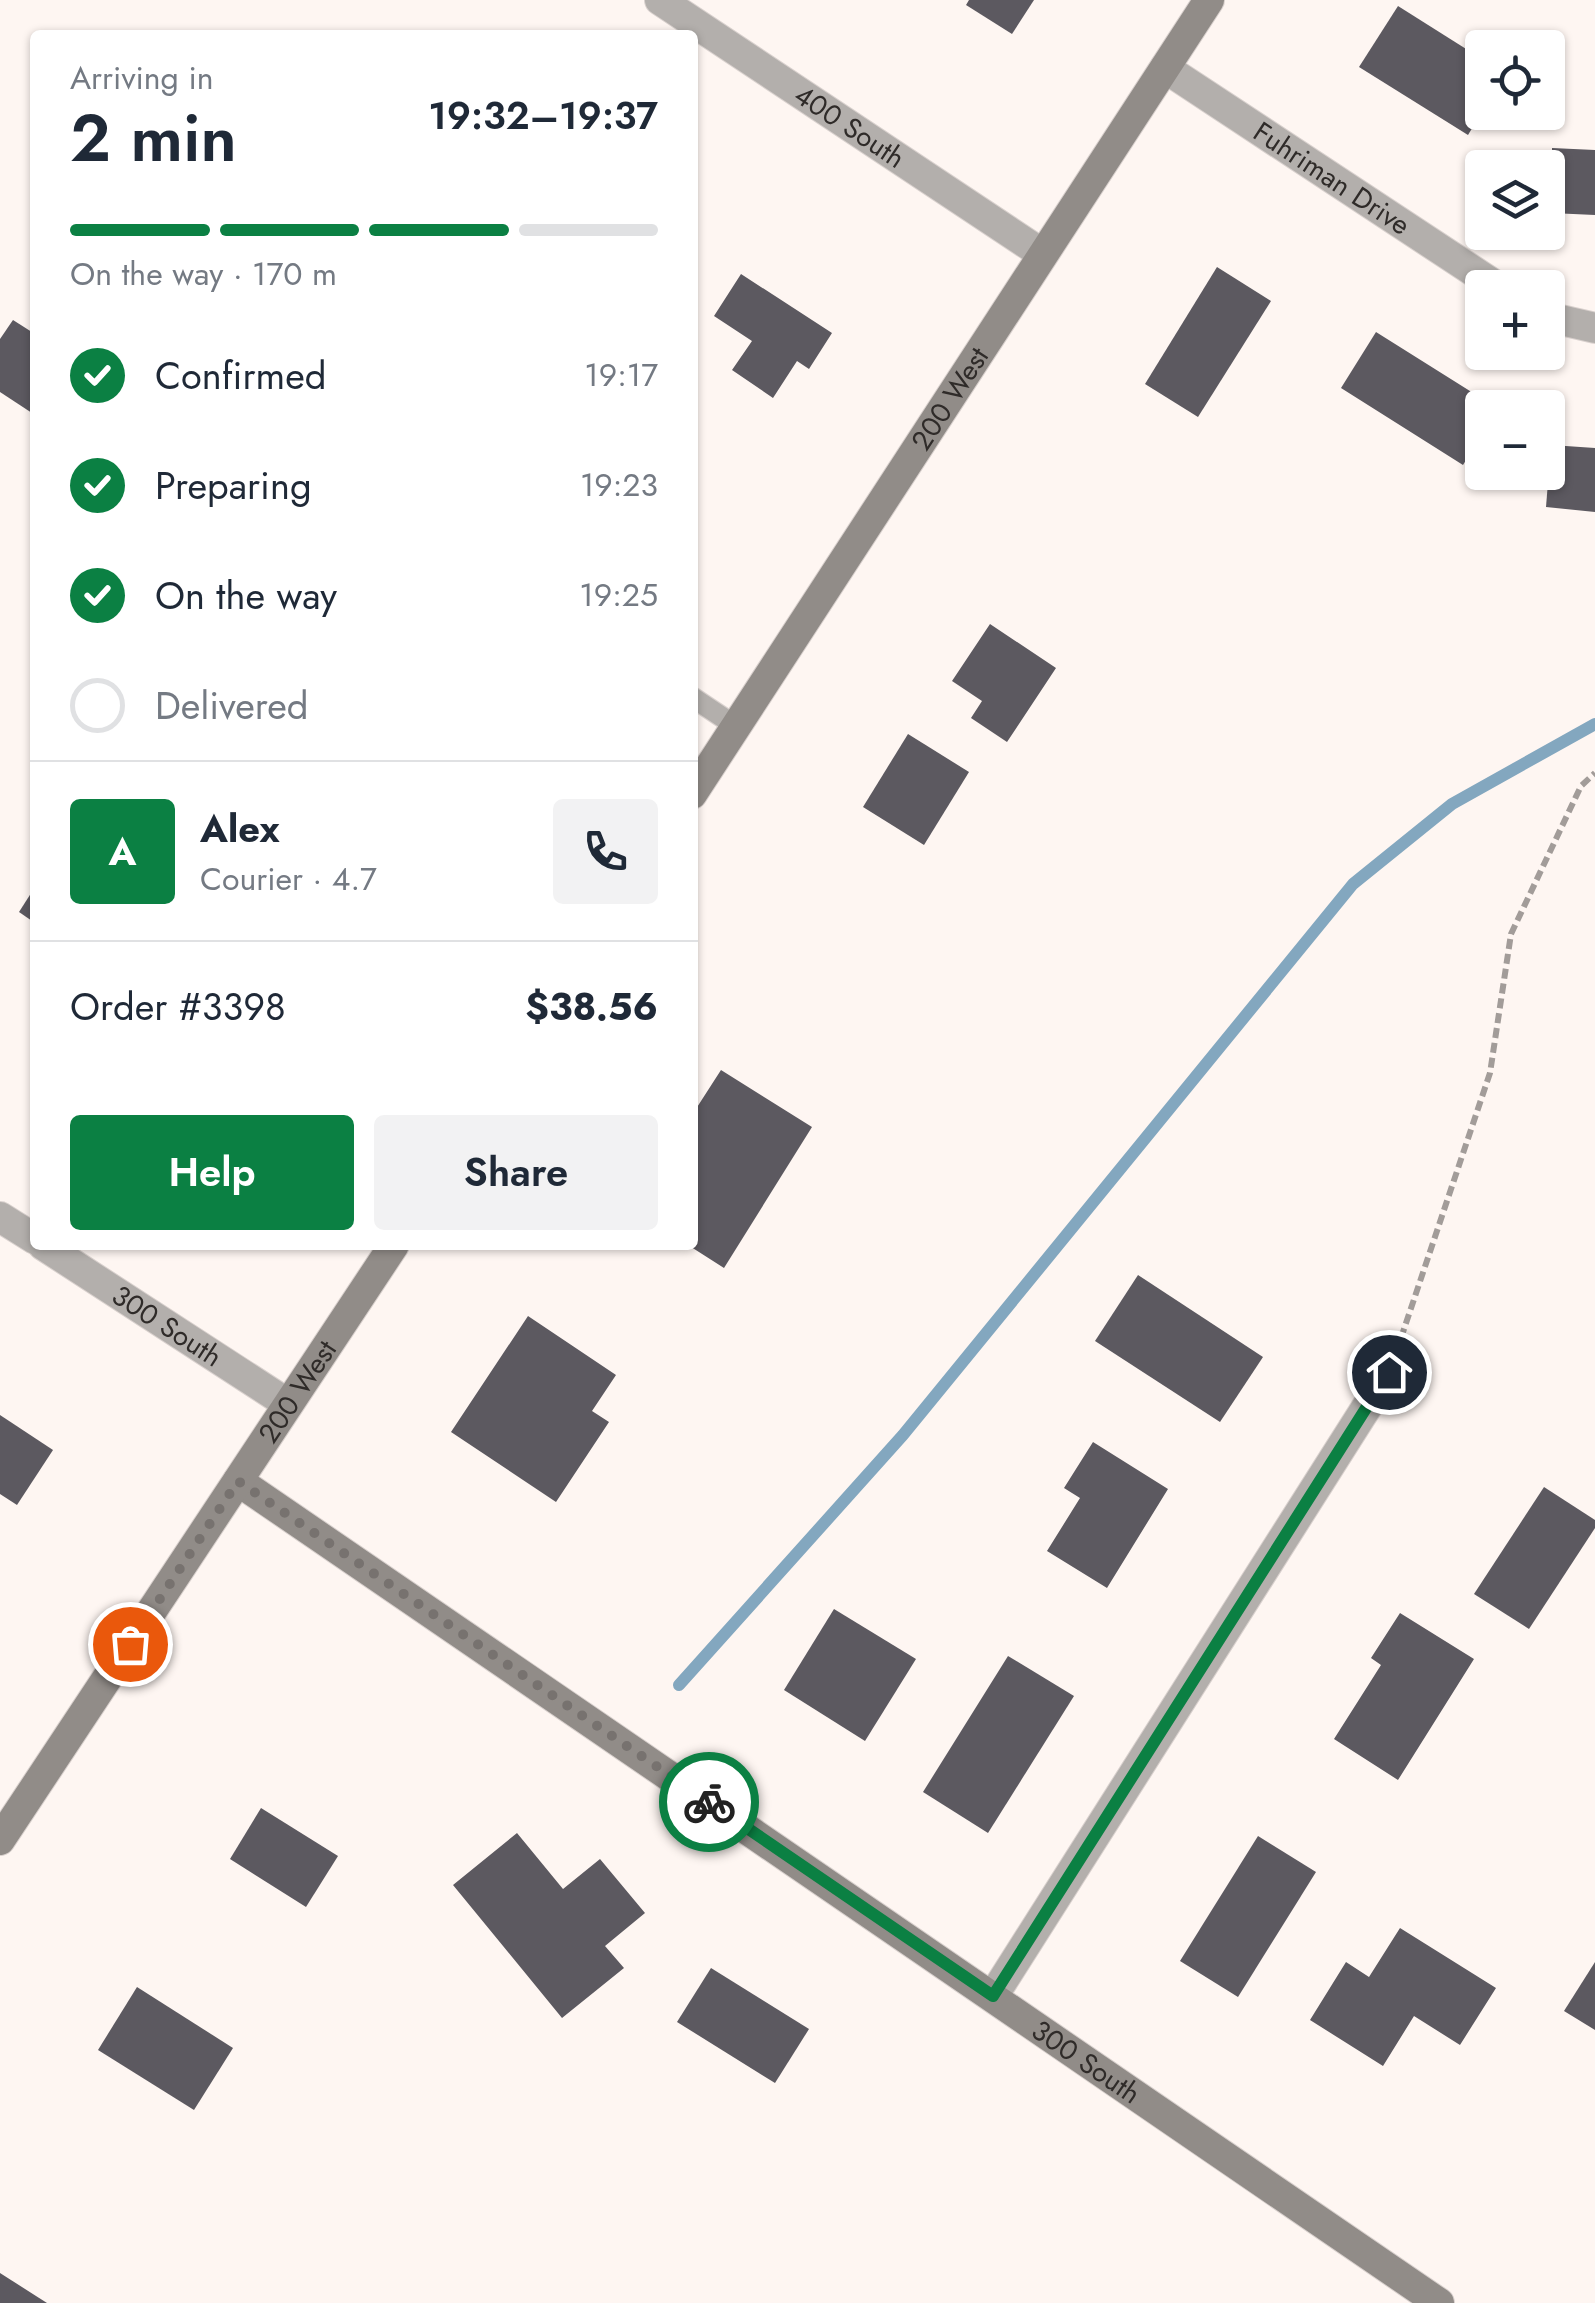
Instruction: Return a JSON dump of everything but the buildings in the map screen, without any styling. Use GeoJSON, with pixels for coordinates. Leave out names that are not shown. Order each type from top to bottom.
{"type":"FeatureCollection","features":[{"type":"Feature","properties":{"kind":"street","name":"400 South"},"geometry":{"type":"LineString","coordinates":[[660,0],[1040,253]]}},
{"type":"Feature","properties":{"kind":"street","name":"200 West"},"geometry":{"type":"LineString","coordinates":[[698,785],[1040,253],[1209,0]]}},
{"type":"Feature","properties":{"kind":"street","name":"Fuhriman Drive"},"geometry":{"type":"LineString","coordinates":[[1165,68],[1472,270]]}},
{"type":"Feature","properties":{"kind":"street"},"geometry":{"type":"LineString","coordinates":[[1565,321],[1595,328]]}},
{"type":"Feature","properties":{"kind":"street"},"geometry":{"type":"LineString","coordinates":[[0,1217],[30,1237]]}},
{"type":"Feature","properties":{"kind":"street","name":"300 South"},"geometry":{"type":"LineString","coordinates":[[52,1250],[288,1404]]}},
{"type":"Feature","properties":{"kind":"street","name":"200 West"},"geometry":{"type":"LineString","coordinates":[[0,1840],[391,1250]]}},
{"type":"Feature","properties":{"kind":"street"},"geometry":{"type":"LineString","coordinates":[[993,1996],[1389,1372]]}},
{"type":"Feature","properties":{"kind":"street","name":"300 South"},"geometry":{"type":"LineString","coordinates":[[238,1481],[1440,2303]]}},
{"type":"Feature","properties":{"kind":"lane"},"geometry":{"type":"LineString","coordinates":[[698,701],[737,727]]}},
{"type":"Feature","properties":{"kind":"path"},"geometry":{"type":"LineString","coordinates":[[1389,1372],[1490,1073],[1510,934],[1581,786],[1595,773]]}},
{"type":"Feature","properties":{"kind":"waterway"},"geometry":{"type":"LineString","coordinates":[[679,1685],[903,1435],[1353,884],[1452,804],[1595,724]]}},
{"type":"Feature","properties":{"kind":"way so far"},"geometry":{"type":"LineString","coordinates":[[130,1644],[238,1481],[709,1802]]}},
{"type":"Feature","properties":{"kind":"route"},"geometry":{"type":"LineString","coordinates":[[709,1802],[993,1996],[1389,1372]]}}]}
